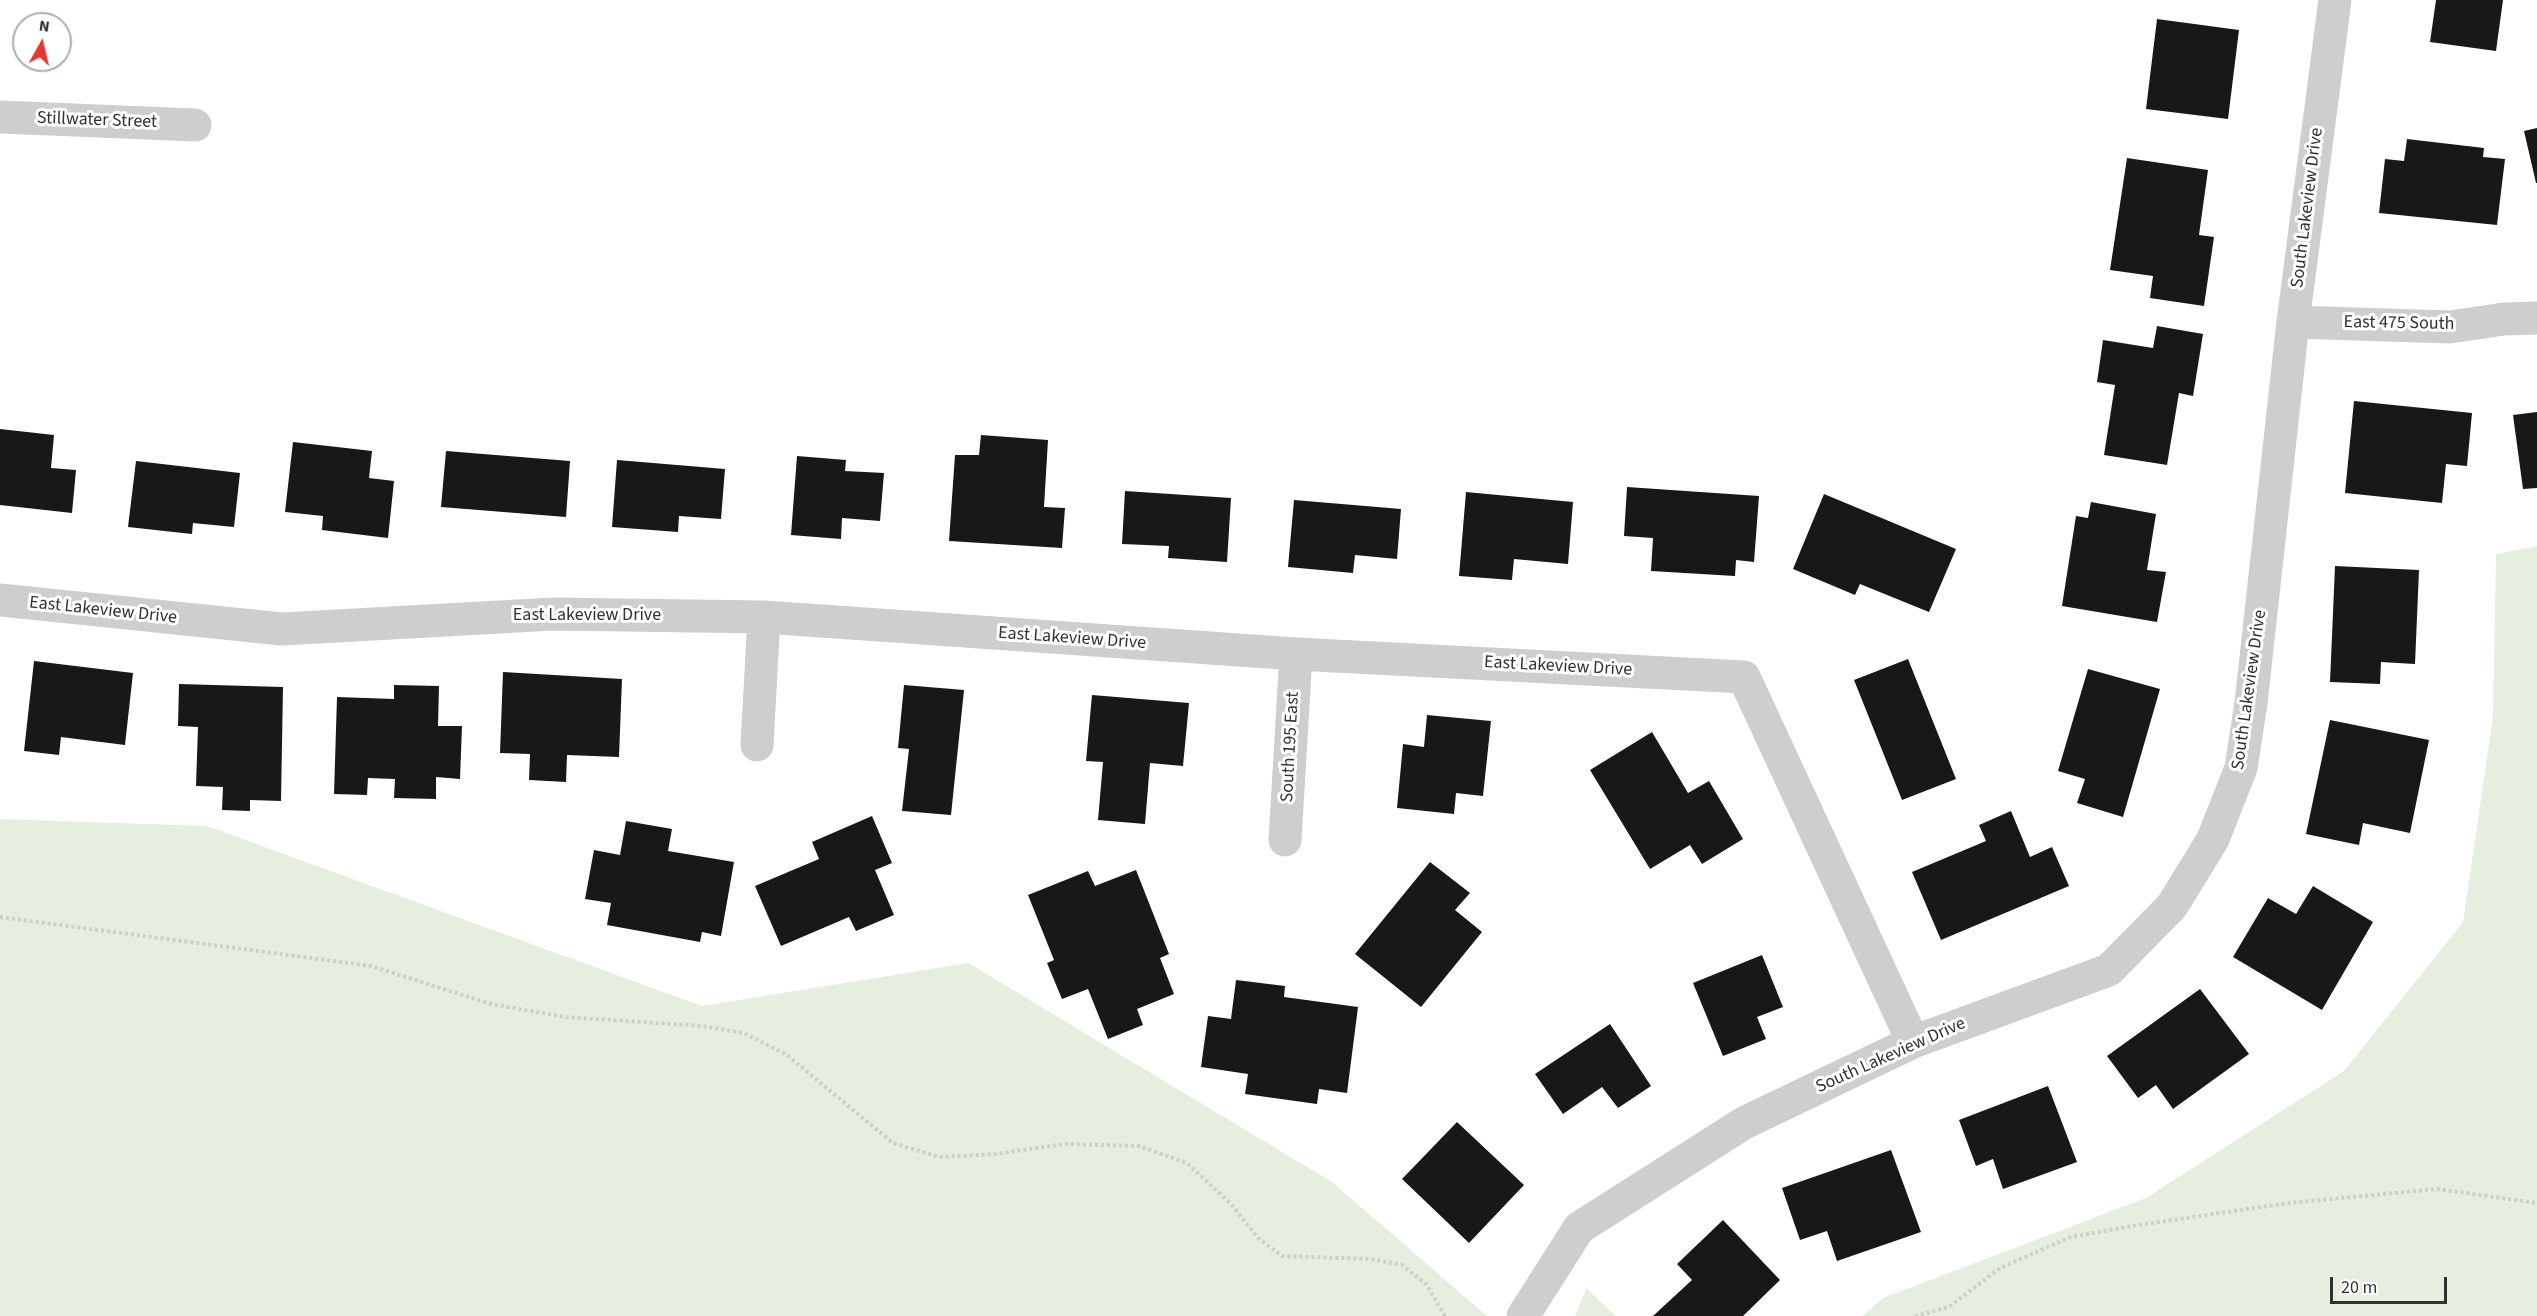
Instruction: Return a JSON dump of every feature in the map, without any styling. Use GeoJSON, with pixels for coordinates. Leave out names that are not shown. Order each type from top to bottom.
{"type":"FeatureCollection","features":[{"type":"Feature","properties":{"kind":"street","name":"South Lakeview Drive"},"geometry":{"type":"LineString","coordinates":[[1523,1316],[1579,1228],[1744,1123],[1913,1042],[2109,970],[2172,906],[2213,839],[2241,768],[2252,703],[2293,322],[2335,0]]}},
{"type":"Feature","properties":{"kind":"street","name":"Stillwater Street"},"geometry":{"type":"LineString","coordinates":[[0,117],[195,125]]}},
{"type":"Feature","properties":{"kind":"street","name":"East 475 South"},"geometry":{"type":"LineString","coordinates":[[2293,322],[2451,327],[2504,319],[2537,318]]}},
{"type":"Feature","properties":{"kind":"street","name":"East Lakeview Drive"},"geometry":{"type":"LineString","coordinates":[[0,600],[282,629],[554,614],[765,617],[1296,654],[1744,677],[1913,1042]]}},
{"type":"Feature","properties":{"kind":"street"},"geometry":{"type":"LineString","coordinates":[[758,745],[765,617]]}},
{"type":"Feature","properties":{"kind":"street","name":"South 195 East"},"geometry":{"type":"LineString","coordinates":[[1285,840],[1296,654]]}},
{"type":"Feature","properties":{"kind":"path"},"geometry":{"type":"LineString","coordinates":[[0,917],[371,966],[491,1004],[565,1017],[702,1026],[744,1033],[787,1055],[893,1143],[939,1157],[996,1154],[1064,1144],[1139,1146],[1186,1163],[1232,1204],[1258,1238],[1282,1256],[1371,1259],[1402,1265],[1425,1284],[1445,1316]]}},
{"type":"Feature","properties":{"kind":"path"},"geometry":{"type":"LineString","coordinates":[[1915,1316],[1949,1307],[2000,1268],[2071,1237],[2138,1224],[2289,1203],[2437,1189],[2537,1203]]}},
{"type":"Feature","properties":{"kind":"shaded area"},"geometry":{"type":"Polygon","coordinates":[[[2537,546],[2537,1316],[1862,1316],[1883,1298],[2146,1198],[2344,1071],[2463,922],[2493,717],[2496,554],[2537,546]]]}},
{"type":"Feature","properties":{"kind":"shaded area"},"geometry":{"type":"Polygon","coordinates":[[[0,819],[207,826],[702,1006],[968,963],[1332,1182],[1487,1316],[0,1316],[0,819]]]}},
{"type":"Feature","properties":{"kind":"shaded area"},"geometry":{"type":"Polygon","coordinates":[[[1586,1288],[1616,1316],[1575,1316],[1586,1288]]]}},
{"type":"Feature","properties":{"kind":"building"},"geometry":{"type":"Polygon","coordinates":[[[2436,0],[2503,0],[2496,51],[2430,42],[2436,0]]]}},
{"type":"Feature","properties":{"kind":"building"},"geometry":{"type":"Polygon","coordinates":[[[2157,19],[2239,30],[2228,119],[2146,109],[2157,19]]]}},
{"type":"Feature","properties":{"kind":"building"},"geometry":{"type":"Polygon","coordinates":[[[2537,128],[2537,183],[2536,183],[2524,131],[2537,128]]]}},
{"type":"Feature","properties":{"kind":"building"},"geometry":{"type":"Polygon","coordinates":[[[2407,139],[2484,148],[2483,157],[2505,159],[2497,225],[2379,213],[2385,159],[2404,161],[2407,139]]]}},
{"type":"Feature","properties":{"kind":"building"},"geometry":{"type":"Polygon","coordinates":[[[2127,158],[2208,170],[2199,235],[2214,237],[2204,306],[2150,298],[2153,276],[2110,270],[2127,158]]]}},
{"type":"Feature","properties":{"kind":"building"},"geometry":{"type":"Polygon","coordinates":[[[2157,326],[2203,334],[2193,396],[2179,393],[2167,465],[2104,455],[2115,385],[2097,382],[2103,340],[2153,348],[2157,326]]]}},
{"type":"Feature","properties":{"kind":"building"},"geometry":{"type":"Polygon","coordinates":[[[2354,401],[2472,413],[2467,466],[2446,464],[2442,503],[2345,493],[2354,401]]]}},
{"type":"Feature","properties":{"kind":"building"},"geometry":{"type":"Polygon","coordinates":[[[2537,412],[2537,488],[2523,489],[2513,415],[2537,412]]]}},
{"type":"Feature","properties":{"kind":"building"},"geometry":{"type":"Polygon","coordinates":[[[0,429],[54,435],[51,468],[76,470],[72,513],[0,505],[0,429]]]}},
{"type":"Feature","properties":{"kind":"building"},"geometry":{"type":"Polygon","coordinates":[[[981,435],[1048,440],[1044,507],[1065,508],[1062,548],[949,541],[955,455],[979,455],[981,435]]]}},
{"type":"Feature","properties":{"kind":"building"},"geometry":{"type":"Polygon","coordinates":[[[293,442],[372,451],[369,478],[394,481],[388,538],[322,530],[323,516],[285,512],[293,442]]]}},
{"type":"Feature","properties":{"kind":"building"},"geometry":{"type":"Polygon","coordinates":[[[446,451],[570,461],[566,517],[441,507],[446,451]]]}},
{"type":"Feature","properties":{"kind":"building"},"geometry":{"type":"Polygon","coordinates":[[[797,456],[846,460],[845,471],[884,473],[880,521],[842,518],[841,539],[791,535],[797,456]]]}},
{"type":"Feature","properties":{"kind":"building"},"geometry":{"type":"Polygon","coordinates":[[[617,460],[725,469],[721,519],[679,516],[678,532],[612,527],[617,460]]]}},
{"type":"Feature","properties":{"kind":"building"},"geometry":{"type":"Polygon","coordinates":[[[136,461],[240,473],[234,527],[193,523],[192,534],[128,527],[136,461]]]}},
{"type":"Feature","properties":{"kind":"building"},"geometry":{"type":"Polygon","coordinates":[[[1627,487],[1759,496],[1754,562],[1736,560],[1735,576],[1651,571],[1653,538],[1624,536],[1627,487]]]}},
{"type":"Feature","properties":{"kind":"building"},"geometry":{"type":"Polygon","coordinates":[[[1125,491],[1231,498],[1227,562],[1168,558],[1169,546],[1122,544],[1125,491]]]}},
{"type":"Feature","properties":{"kind":"building"},"geometry":{"type":"Polygon","coordinates":[[[1466,492],[1573,502],[1568,564],[1514,559],[1512,580],[1459,576],[1466,492]]]}},
{"type":"Feature","properties":{"kind":"building"},"geometry":{"type":"Polygon","coordinates":[[[1824,494],[1956,549],[1929,612],[1860,584],[1855,595],[1793,569],[1824,494]]]}},
{"type":"Feature","properties":{"kind":"building"},"geometry":{"type":"Polygon","coordinates":[[[1294,500],[1401,509],[1397,559],[1355,555],[1353,573],[1288,567],[1294,500]]]}},
{"type":"Feature","properties":{"kind":"building"},"geometry":{"type":"Polygon","coordinates":[[[2091,502],[2156,514],[2147,570],[2166,572],[2157,622],[2062,606],[2076,516],[2088,518],[2091,502]]]}},
{"type":"Feature","properties":{"kind":"building"},"geometry":{"type":"Polygon","coordinates":[[[2335,566],[2419,570],[2415,664],[2381,662],[2380,684],[2330,682],[2335,566]]]}},
{"type":"Feature","properties":{"kind":"building"},"geometry":{"type":"Polygon","coordinates":[[[1908,659],[1956,779],[1902,800],[1854,680],[1908,659]]]}},
{"type":"Feature","properties":{"kind":"building"},"geometry":{"type":"Polygon","coordinates":[[[34,661],[133,673],[125,745],[61,737],[59,755],[24,751],[34,661]]]}},
{"type":"Feature","properties":{"kind":"building"},"geometry":{"type":"Polygon","coordinates":[[[2088,669],[2160,689],[2123,817],[2077,803],[2085,779],[2058,771],[2088,669]]]}},
{"type":"Feature","properties":{"kind":"building"},"geometry":{"type":"Polygon","coordinates":[[[503,672],[622,679],[619,757],[567,755],[566,782],[529,780],[530,754],[500,753],[503,672]]]}},
{"type":"Feature","properties":{"kind":"building"},"geometry":{"type":"Polygon","coordinates":[[[179,684],[283,687],[281,801],[250,800],[250,811],[222,810],[223,787],[196,786],[198,727],[178,726],[179,684]]]}},
{"type":"Feature","properties":{"kind":"building"},"geometry":{"type":"Polygon","coordinates":[[[394,685],[439,686],[438,726],[462,726],[460,779],[436,777],[436,799],[394,798],[395,779],[368,778],[367,795],[334,794],[337,697],[394,699],[394,685]]]}},
{"type":"Feature","properties":{"kind":"building"},"geometry":{"type":"Polygon","coordinates":[[[904,685],[964,690],[951,815],[902,811],[909,749],[898,748],[904,685]]]}},
{"type":"Feature","properties":{"kind":"building"},"geometry":{"type":"Polygon","coordinates":[[[1092,695],[1189,703],[1183,766],[1150,763],[1145,824],[1098,820],[1103,762],[1086,761],[1092,695]]]}},
{"type":"Feature","properties":{"kind":"building"},"geometry":{"type":"Polygon","coordinates":[[[1427,715],[1491,721],[1483,796],[1456,793],[1454,814],[1397,808],[1403,744],[1424,747],[1427,715]]]}},
{"type":"Feature","properties":{"kind":"building"},"geometry":{"type":"Polygon","coordinates":[[[2330,720],[2429,740],[2410,833],[2363,823],[2359,845],[2306,834],[2330,720]]]}},
{"type":"Feature","properties":{"kind":"building"},"geometry":{"type":"Polygon","coordinates":[[[1652,732],[1688,793],[1709,781],[1743,839],[1702,864],[1690,845],[1650,869],[1590,770],[1652,732]]]}},
{"type":"Feature","properties":{"kind":"building"},"geometry":{"type":"Polygon","coordinates":[[[2011,811],[2030,857],[2052,847],[2069,886],[1941,940],[1912,872],[1986,841],[1979,825],[2011,811]]]}},
{"type":"Feature","properties":{"kind":"building"},"geometry":{"type":"Polygon","coordinates":[[[872,816],[892,863],[875,870],[894,915],[856,931],[849,917],[781,946],[755,886],[819,859],[812,842],[872,816]]]}},
{"type":"Feature","properties":{"kind":"building"},"geometry":{"type":"Polygon","coordinates":[[[626,821],[672,829],[668,851],[734,862],[721,936],[702,932],[700,942],[607,925],[611,903],[585,899],[594,850],[620,855],[626,821]]]}},
{"type":"Feature","properties":{"kind":"building"},"geometry":{"type":"Polygon","coordinates":[[[1430,862],[1470,893],[1455,910],[1482,932],[1421,1007],[1355,954],[1430,862]]]}},
{"type":"Feature","properties":{"kind":"building"},"geometry":{"type":"Polygon","coordinates":[[[1136,870],[1169,954],[1160,958],[1174,994],[1137,1009],[1143,1025],[1108,1039],[1088,989],[1062,999],[1047,963],[1054,960],[1028,895],[1088,871],[1095,886],[1136,870]]]}},
{"type":"Feature","properties":{"kind":"building"},"geometry":{"type":"Polygon","coordinates":[[[2313,886],[2373,922],[2322,1010],[2233,957],[2268,898],[2296,914],[2313,886]]]}},
{"type":"Feature","properties":{"kind":"building"},"geometry":{"type":"Polygon","coordinates":[[[1762,955],[1783,1007],[1757,1017],[1766,1039],[1723,1056],[1693,983],[1762,955]]]}},
{"type":"Feature","properties":{"kind":"building"},"geometry":{"type":"Polygon","coordinates":[[[1236,980],[1285,986],[1284,997],[1358,1007],[1347,1093],[1319,1089],[1317,1104],[1245,1094],[1248,1074],[1201,1067],[1208,1016],[1231,1019],[1236,980]]]}},
{"type":"Feature","properties":{"kind":"building"},"geometry":{"type":"Polygon","coordinates":[[[2200,989],[2249,1054],[2173,1109],[2156,1085],[2138,1098],[2107,1056],[2200,989]]]}},
{"type":"Feature","properties":{"kind":"building"},"geometry":{"type":"Polygon","coordinates":[[[1610,1024],[1651,1086],[1618,1108],[1602,1087],[1563,1114],[1535,1074],[1610,1024]]]}},
{"type":"Feature","properties":{"kind":"building"},"geometry":{"type":"Polygon","coordinates":[[[2048,1086],[2077,1162],[2003,1189],[1993,1159],[1976,1166],[1959,1120],[2048,1086]]]}},
{"type":"Feature","properties":{"kind":"building"},"geometry":{"type":"Polygon","coordinates":[[[1457,1122],[1524,1185],[1469,1243],[1402,1179],[1457,1122]]]}},
{"type":"Feature","properties":{"kind":"building"},"geometry":{"type":"Polygon","coordinates":[[[1891,1150],[1921,1232],[1837,1261],[1827,1231],[1800,1240],[1782,1188],[1891,1150]]]}},
{"type":"Feature","properties":{"kind":"building"},"geometry":{"type":"Polygon","coordinates":[[[1723,1220],[1780,1280],[1743,1316],[1653,1316],[1692,1280],[1677,1264],[1723,1220]]]}}]}
